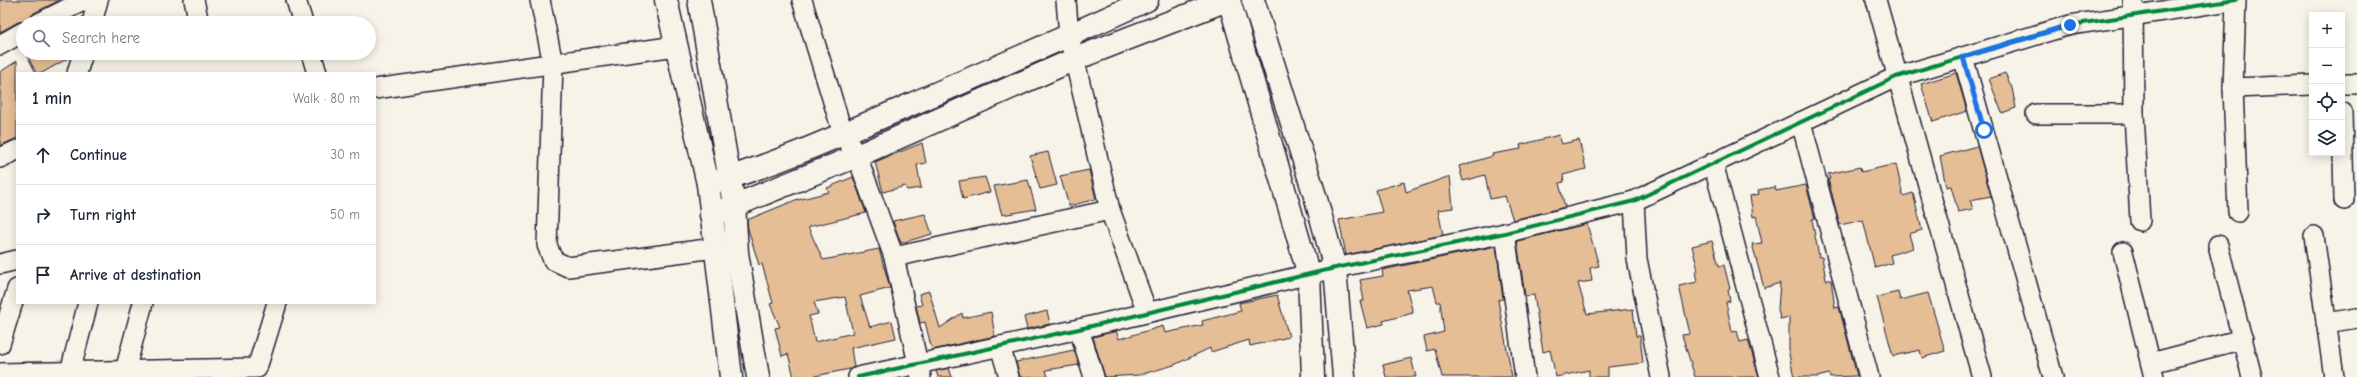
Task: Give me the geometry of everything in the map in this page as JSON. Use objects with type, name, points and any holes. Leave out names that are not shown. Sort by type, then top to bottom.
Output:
[{"type":"street","points":[[53,16],[85,0]]},
{"type":"street","points":[[94,16],[98,0]]},
{"type":"street","points":[[194,0],[197,16]]},
{"type":"street","points":[[540,0],[553,64],[547,245],[553,260],[568,267],[715,248]]},
{"type":"street","points":[[666,0],[708,184],[731,377]]},
{"type":"street","points":[[699,0],[730,178],[734,204],[738,253],[758,377]]},
{"type":"street","points":[[802,0],[843,134],[856,156],[894,257],[919,371]]},
{"type":"street","points":[[1066,0],[1070,36],[1110,210],[1147,312]]},
{"type":"street","points":[[708,184],[730,178],[843,134],[1070,36],[1147,0]]},
{"type":"street","points":[[711,215],[734,204],[856,156],[1075,59],[1228,0],[1309,275],[1313,377]]},
{"type":"street","points":[[1252,0],[1316,199],[1335,268],[1344,377]]},
{"type":"street","points":[[1876,0],[1896,77],[1982,377]]},
{"type":"street","points":[[858,377],[919,371],[1000,346],[1079,329],[1335,268],[1505,234],[1634,201],[1896,77],[2133,7],[2236,0],[2233,88],[2238,212]]},
{"type":"street","points":[[2133,7],[2134,114],[2140,221]]},
{"type":"street","points":[[0,45],[16,36]]},
{"type":"street","points":[[376,89],[676,46]]},
{"type":"street","points":[[1963,57],[2054,377]]},
{"type":"street","points":[[77,72],[81,60]]},
{"type":"street","points":[[313,60],[317,72]]},
{"type":"street","points":[[2345,84],[2357,84]]},
{"type":"street","points":[[2233,88],[2309,85]]},
{"type":"street","points":[[2036,114],[2134,114]]},
{"type":"street","points":[[2342,120],[2344,200]]},
{"type":"street","points":[[1800,122],[1869,377]]},
{"type":"street","points":[[0,158],[16,150]]},
{"type":"street","points":[[1713,163],[1770,377]]},
{"type":"street","points":[[1634,201],[1637,259],[1661,377]]},
{"type":"street","points":[[894,257],[1110,210]]},
{"type":"street","points":[[1505,234],[1525,377]]},
{"type":"street","points":[[2314,236],[2334,377]]},
{"type":"street","points":[[2218,246],[2252,377]]},
{"type":"street","points":[[2123,252],[2153,370],[2243,339]]},
{"type":"street","points":[[0,264],[16,260]]},
{"type":"street","points":[[0,344],[16,292]]},
{"type":"street","points":[[70,372],[88,304]]},
{"type":"street","points":[[126,371],[143,304]]},
{"type":"street","points":[[0,373],[126,371],[256,373],[277,304]]},
{"type":"street","points":[[2326,323],[2357,318]]},
{"type":"street","points":[[1079,329],[1094,377]]},
{"type":"street","points":[[1000,346],[1009,377]]},
{"type":"building","points":[[0,0],[60,0],[34,13],[32,16],[16,16],[16,23],[0,32]]},
{"type":"building","points":[[30,60],[65,60],[44,72],[36,72]]},
{"type":"building","points":[[17,61],[16,138],[0,146],[0,72]]},
{"type":"building","points":[[1956,73],[1967,111],[1933,122],[1921,84]]},
{"type":"building","points":[[2005,73],[2012,88],[2016,108],[2002,113],[1989,79]]},
{"type":"building","points":[[1559,135],[1562,144],[1579,140],[1586,169],[1563,175],[1564,182],[1559,183],[1565,207],[1513,220],[1505,196],[1490,199],[1485,175],[1463,181],[1459,166],[1493,156],[1492,154],[1521,149],[1520,145]]},
{"type":"building","points":[[922,143],[926,163],[917,165],[921,188],[907,190],[905,186],[883,192],[875,162]]},
{"type":"building","points":[[1977,146],[1991,196],[1970,200],[1973,209],[1958,212],[1951,186],[1946,187],[1940,156]]},
{"type":"building","points":[[1048,152],[1057,185],[1040,189],[1030,156]]},
{"type":"building","points":[[1896,164],[1903,196],[1913,193],[1922,230],[1909,234],[1913,248],[1890,255],[1892,263],[1875,268],[1863,220],[1840,225],[1828,174],[1860,167],[1861,172]]},
{"type":"building","points":[[1089,170],[1096,199],[1069,206],[1060,176]]},
{"type":"building","points":[[1450,176],[1453,208],[1438,210],[1443,235],[1346,255],[1339,220],[1382,212],[1376,190],[1404,182],[1406,192]]},
{"type":"building","points":[[853,177],[866,213],[808,227],[823,260],[879,249],[890,288],[860,296],[870,327],[892,321],[896,338],[851,348],[854,367],[850,369],[810,377],[794,377],[788,354],[782,356],[775,328],[780,327],[770,304],[773,303],[762,264],[759,265],[748,229],[747,220],[798,199],[829,192],[827,188]],"holes":[[[845,297],[853,333],[815,342],[809,316],[818,314],[814,302]]]},
{"type":"building","points":[[985,177],[990,192],[963,199],[959,181]]},
{"type":"building","points":[[1028,180],[1036,209],[1002,215],[994,186]]},
{"type":"building","points":[[1806,185],[1815,219],[1812,219],[1819,257],[1822,257],[1826,280],[1831,280],[1835,308],[1839,307],[1857,376],[1830,377],[1829,374],[1817,377],[1794,377],[1789,354],[1789,317],[1780,319],[1778,309],[1780,283],[1764,288],[1752,244],[1762,243],[1756,216],[1753,217],[1750,196],[1759,194],[1758,190],[1775,187],[1776,191]]},
{"type":"building","points":[[925,214],[932,234],[901,243],[893,221]]},
{"type":"building","points":[[1587,224],[1599,266],[1590,268],[1592,281],[1578,283],[1587,314],[1633,309],[1636,336],[1640,336],[1643,363],[1608,367],[1608,377],[1589,377],[1589,370],[1556,377],[1550,350],[1543,352],[1534,295],[1525,296],[1517,241]]},
{"type":"building","points":[[1712,241],[1719,266],[1724,265],[1730,289],[1728,290],[1730,301],[1726,302],[1732,332],[1737,331],[1740,342],[1748,340],[1759,377],[1695,377],[1682,335],[1690,334],[1679,286],[1697,282],[1695,271],[1698,271],[1692,246]]},
{"type":"building","points":[[1496,246],[1503,299],[1498,300],[1512,377],[1442,377],[1435,349],[1427,351],[1424,337],[1444,332],[1440,302],[1437,302],[1433,286],[1407,290],[1413,313],[1383,321],[1384,324],[1367,328],[1360,301],[1364,301],[1360,280],[1383,276],[1382,270]]},
{"type":"building","points":[[929,291],[940,328],[962,313],[963,318],[991,312],[995,336],[932,350],[925,322],[920,323],[916,306],[922,305],[919,294]]},
{"type":"building","points":[[1898,292],[1900,300],[1928,293],[1945,351],[1922,358],[1920,350],[1893,356],[1877,297]]},
{"type":"building","points":[[1277,295],[1289,337],[1250,346],[1249,340],[1211,352],[1210,348],[1174,365],[1139,375],[1105,377],[1093,337],[1116,331],[1119,339],[1163,326],[1165,333],[1203,325],[1202,321],[1241,311],[1239,303]]},
{"type":"building","points":[[1047,311],[1050,324],[1027,329],[1024,317]]},
{"type":"building","points":[[1074,350],[1079,365],[1046,370],[1048,377],[1020,377],[1016,362]]},
{"type":"building","points":[[1411,358],[1416,377],[1386,377],[1383,365]]},
{"type":"building","points":[[949,368],[952,377],[938,377],[936,371]]},
{"type":"cycle path","points":[[858,377],[1079,329],[1335,268],[1505,233],[1634,201],[1896,77],[2070,25],[2236,0]]},
{"type":"route","points":[[1984,130],[1963,57],[2070,25]]}]
